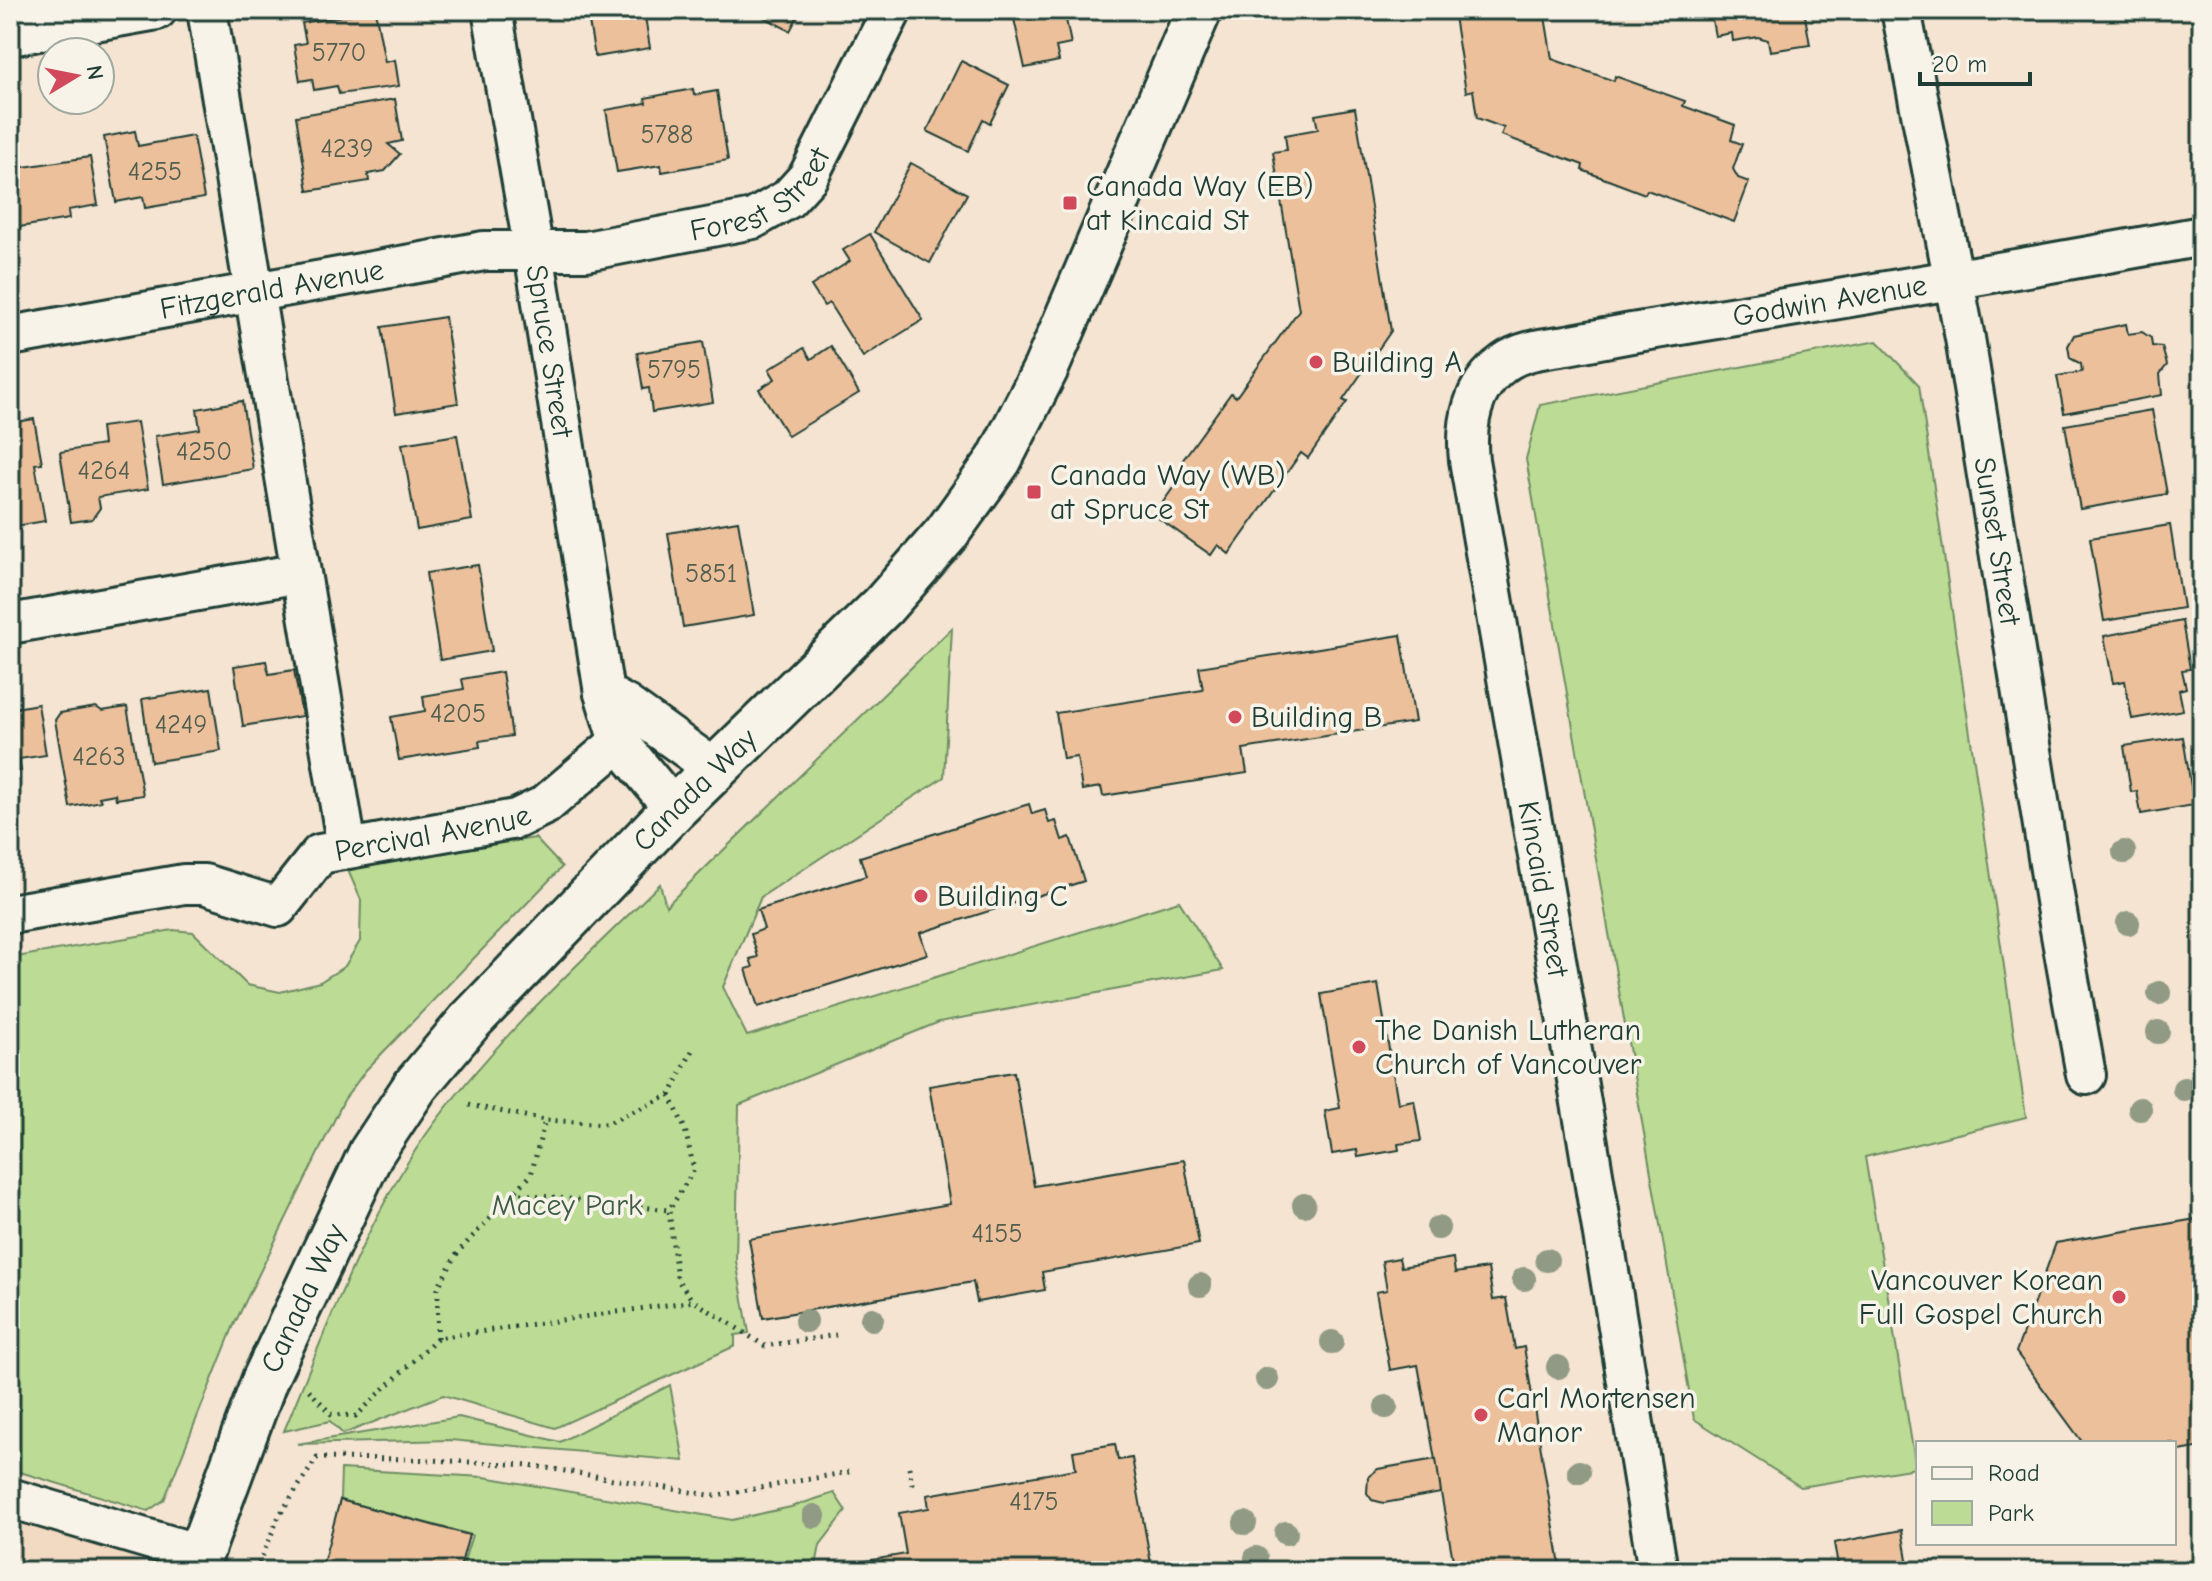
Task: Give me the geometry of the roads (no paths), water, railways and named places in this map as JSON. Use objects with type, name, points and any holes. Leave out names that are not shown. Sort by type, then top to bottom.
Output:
[{"type":"main road","name":"Canada Way","points":[[196,1563],[265,1379],[371,1153],[416,1085],[469,1022],[674,809],[883,606],[946,534],[999,460],[1046,368],[1199,10]]},
{"type":"street","points":[[10,36],[157,10]]},
{"type":"street","points":[[207,10],[347,848]]},
{"type":"street","name":"Spruce Street","points":[[492,10],[604,693],[619,742],[674,809]]},
{"type":"street","name":"Forest Street","points":[[534,252],[586,251],[753,219],[788,199],[808,177],[892,10]]},
{"type":"street","name":"Sunset Street","points":[[1901,10],[1955,281],[2086,1075]]},
{"type":"street","name":"Godwin Avenue","points":[[1476,396],[1494,371],[1521,354],[1621,334],[2202,238]]},
{"type":"street","name":"Fitzgerald Avenue","points":[[10,336],[484,251],[534,252]]},
{"type":"street","name":"Kincaid Street","points":[[1476,396],[1468,426],[1469,460],[1658,1571]]},
{"type":"street","points":[[10,624],[300,573]]},
{"type":"street","points":[[604,693],[626,705],[715,769]]},
{"type":"street","name":"Percival Avenue","points":[[10,914],[184,884],[204,884],[278,907],[320,854],[516,819],[545,805],[619,742]]},
{"type":"street","points":[[10,1498],[196,1563]]},
{"type":"place","name":"Canada Way (EB) at Kincaid St","points":[[1070,203]]},
{"type":"place","name":"Building A","points":[[1316,362]]},
{"type":"place","name":"Canada Way (WB) at Spruce St","points":[[1034,492]]},
{"type":"place","name":"Building B","points":[[1235,717]]},
{"type":"place","name":"Building C","points":[[921,896]]},
{"type":"place","name":"The Danish Lutheran Church of Vancouver","points":[[1359,1047]]},
{"type":"place","name":"Vancouver Korean Full Gospel Church","points":[[2119,1297]]},
{"type":"place","name":"Carl Mortensen Manor","points":[[1481,1415]]},
{"type":"park label","name":"Macey Park","points":[[567,1205]]}]
